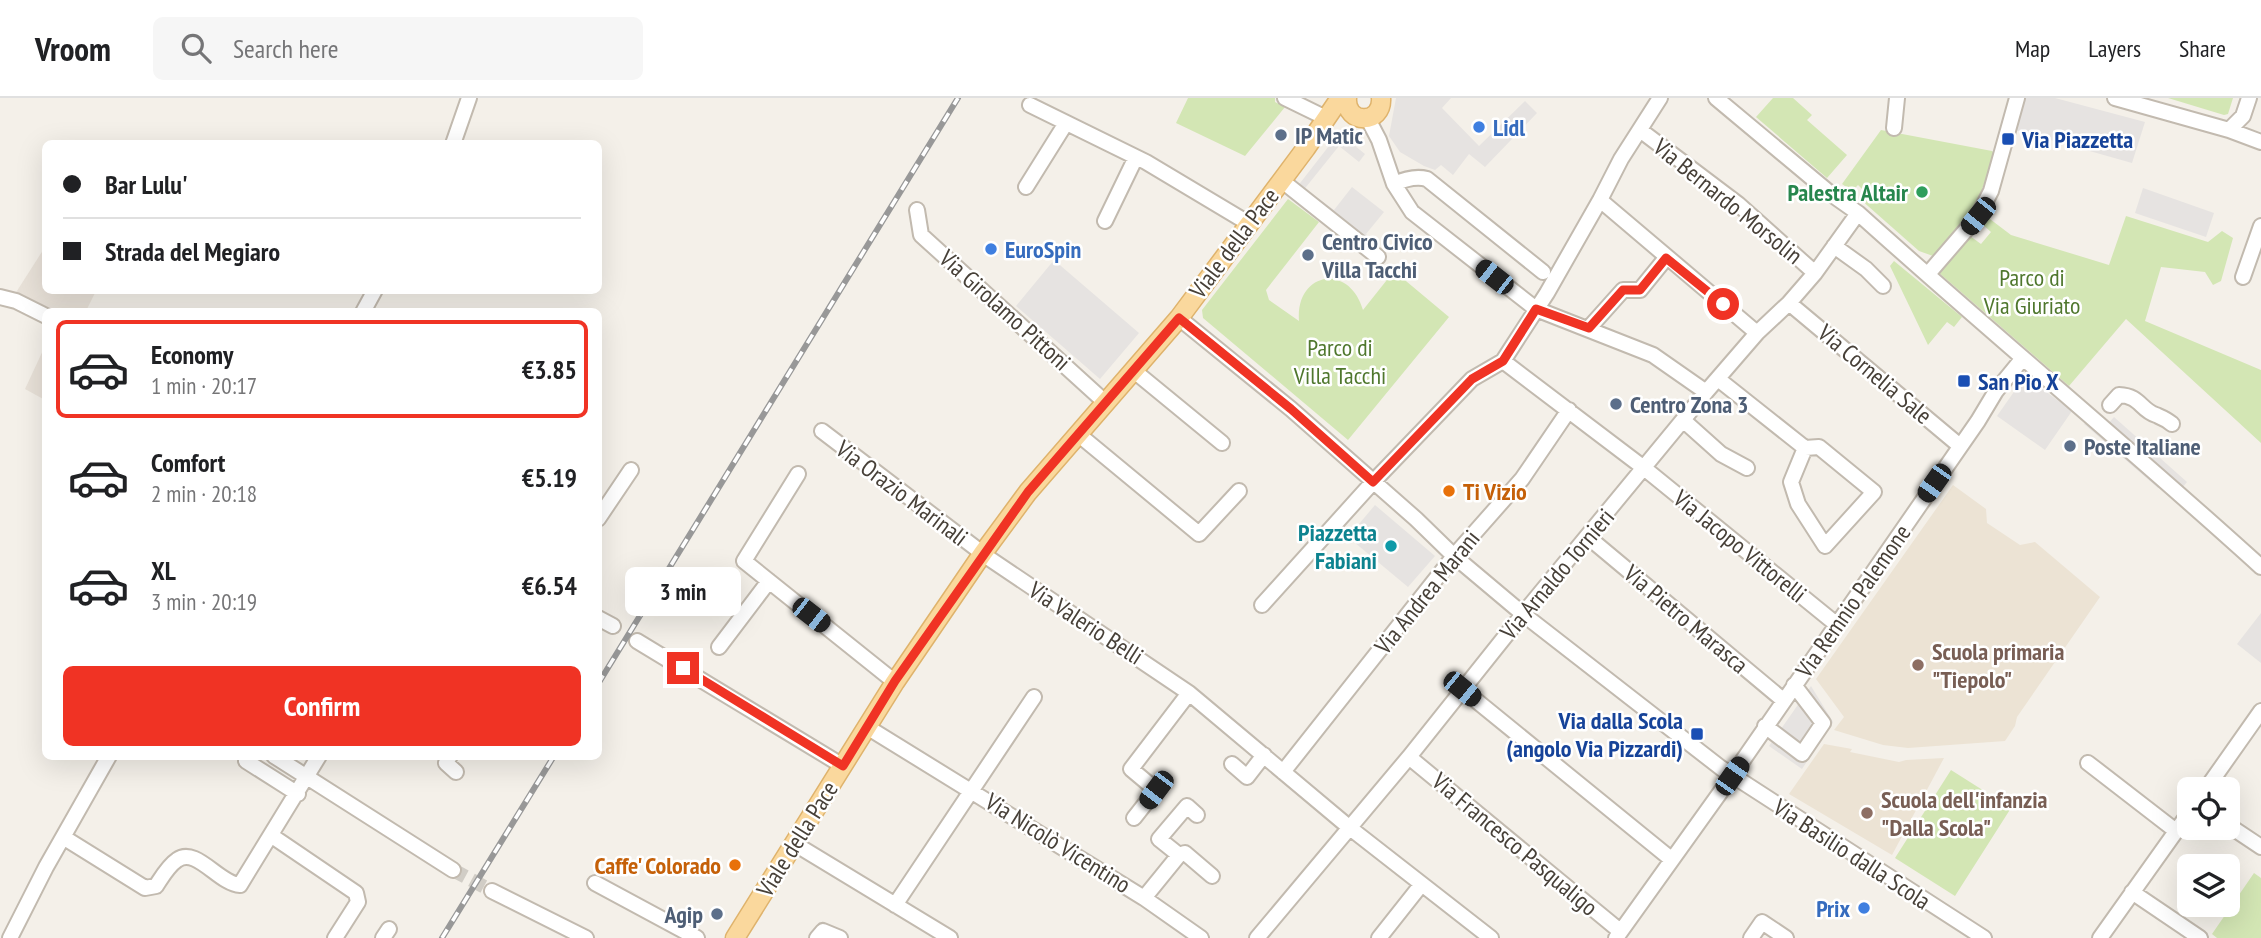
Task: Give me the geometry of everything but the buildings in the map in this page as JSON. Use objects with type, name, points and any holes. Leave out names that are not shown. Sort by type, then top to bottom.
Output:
[{"type":"main road","name":"Viale della Pace","points":[[736,938],[895,681],[1028,492],[1179,318],[1309,145],[1336,104],[1379,112],[1381,98]]},
{"type":"main road","name":"Viale della Pace","points":[[1309,145],[1353,108]]},
{"type":"street","points":[[454,140],[469,98]]},
{"type":"street","points":[[1286,98],[1326,118]]},
{"type":"street","points":[[1262,605],[1373,482],[1472,379],[1503,361],[1600,200],[1620,159],[1660,98]]},
{"type":"street","points":[[1716,98],[1823,188],[1858,213],[2155,471],[2261,568]]},
{"type":"street","points":[[1894,128],[1897,98]]},
{"type":"street","points":[[1928,274],[1978,216],[1986,199],[2017,98]]},
{"type":"street","points":[[2115,98],[2229,130],[2261,142]]},
{"type":"street","points":[[2229,130],[2243,116],[2249,98]]},
{"type":"street","points":[[1030,105],[1136,157],[1248,223]]},
{"type":"street","points":[[1353,108],[1379,140],[1394,184],[1412,212],[1536,309],[1653,355],[1706,392]]},
{"type":"street","points":[[1026,187],[1066,123]]},
{"type":"street","name":"Via Bernardo Morsolin","points":[[1640,130],[1738,204],[1815,273]]},
{"type":"street","points":[[1105,221],[1136,157]]},
{"type":"street","points":[[1394,184],[1412,178],[1427,180],[1543,272]]},
{"type":"street","name":"Viale della Pace","points":[[1281,180],[1378,257]]},
{"type":"street","points":[[1600,200],[1757,333]]},
{"type":"street","name":"Via Girolamo Pittoni","points":[[918,210],[921,234],[1106,403]]},
{"type":"street","name":"Via Arnaldo Tornieri","points":[[1257,938],[1409,757],[1706,392],[1757,333],[1789,303],[1815,273],[1858,213]]},
{"type":"street","points":[[2243,276],[2256,255],[2261,226]]},
{"type":"street","points":[[1834,246],[1884,286]]},
{"type":"street","points":[[1589,328],[1623,290],[1640,290],[1666,258]]},
{"type":"street","points":[[0,297],[16,301],[42,314]]},
{"type":"street","name":"Via Cornelia Sale","points":[[1789,303],[1960,446]]},
{"type":"street","name":"Via Basilio dalla Scola","points":[[1179,318],[1291,409],[1454,556],[1523,614],[1732,776],[1984,938]]},
{"type":"street","name":"Via Remnio Palemone","points":[[1618,935],[1732,776],[1996,391],[2023,358]]},
{"type":"street","name":"Via Jacopo Vittorelli","points":[[1503,361],[1644,468],[1836,625]]},
{"type":"street","points":[[1133,370],[1222,443]]},
{"type":"street","points":[[1718,379],[1805,448],[1819,447],[1874,492],[1825,546],[1798,504],[1791,482],[1805,448]]},
{"type":"street","points":[[2110,405],[2119,395],[2131,396],[2155,415],[2162,415],[2172,424]]},
{"type":"street","name":"Via Andrea Marani","points":[[1283,772],[1454,556],[1522,479],[1569,410]]},
{"type":"street","points":[[1683,420],[1721,454],[1747,468]]},
{"type":"street","name":"Via Orazio Marinali","points":[[822,432],[983,554]]},
{"type":"street","points":[[1078,434],[1199,534],[1239,491]]},
{"type":"street","points":[[602,513],[631,470]]},
{"type":"street","points":[[799,474],[744,561],[895,681]]},
{"type":"street","name":"Via Pietro Marasca","points":[[1588,537],[1783,701]]},
{"type":"street","name":"Via Valerio Belli","points":[[983,554],[1189,694],[1350,828],[1491,938]]},
{"type":"street","points":[[719,647],[769,581]]},
{"type":"street","points":[[602,620],[613,625]]},
{"type":"street","points":[[637,641],[843,766]]},
{"type":"street","points":[[1765,726],[1802,754],[1823,723],[1794,685]]},
{"type":"street","points":[[1462,689],[1671,859]]},
{"type":"street","points":[[1134,818],[1156,790],[1131,769],[1189,694]]},
{"type":"street","name":"Via Nicolò Vicentino","points":[[971,789],[1034,697]]},
{"type":"street","points":[[2215,777],[2259,718]]},
{"type":"street","name":"Via Nicolò Vicentino","points":[[867,727],[1144,898],[1201,938]]},
{"type":"street","points":[[1232,765],[1247,777],[1264,755]]},
{"type":"street","name":"Via Francesco Pasqualigo","points":[[1409,757],[1618,935]]},
{"type":"street","points":[[10,938],[23,909],[106,760]]},
{"type":"street","points":[[280,760],[453,870]]},
{"type":"street","points":[[63,837],[145,888],[156,886],[174,861],[182,856],[197,859],[226,882],[240,885],[317,760]]},
{"type":"street","points":[[448,760],[446,763],[456,772]]},
{"type":"street","points":[[246,761],[298,794]]},
{"type":"street","points":[[2088,764],[2176,831],[2100,938]]},
{"type":"street","points":[[895,905],[971,789]]},
{"type":"street","points":[[1197,815],[1186,806],[1159,839],[1179,855],[1185,853],[1212,876]]},
{"type":"street","points":[[2240,833],[2261,847]]},
{"type":"street","points":[[272,836],[356,893],[358,902],[335,938]]},
{"type":"street","points":[[795,844],[950,938]]},
{"type":"street","name":"Via Nicolò Vicentino","points":[[1144,898],[1179,855]]},
{"type":"street","points":[[595,883],[697,938]]},
{"type":"street","points":[[1379,938],[1421,885]]},
{"type":"street","points":[[492,891],[586,938]]},
{"type":"street","points":[[2132,892],[2200,938]]},
{"type":"street","points":[[1751,938],[1762,922],[1786,938]]},
{"type":"street","points":[[817,938],[824,931],[840,938]]},
{"type":"shaded area","points":[[1396,98],[1451,98],[1442,108],[1479,146],[1525,101],[1537,113],[1485,167],[1469,154],[1453,175],[1441,165],[1435,170],[1400,152],[1389,136]]},
{"type":"shaded area","points":[[2024,98],[2055,98],[2145,122],[2132,163],[2015,130]]},
{"type":"shaded area","points":[[1339,133],[1365,154],[1359,162],[1339,146],[1302,192],[1297,187]]},
{"type":"shaded area","points":[[1352,187],[1384,212],[1366,234],[1374,241],[1369,247],[1315,205],[1319,199],[1334,210]]},
{"type":"shaded area","points":[[2143,188],[2214,213],[2206,237],[2135,213]]},
{"type":"shaded area","points":[[42,252],[42,294],[94,294],[88,308],[42,308],[42,323],[8,305]]},
{"type":"shaded area","points":[[1054,260],[1139,333],[1100,379],[1016,306]]},
{"type":"shaded area","points":[[42,352],[42,398],[25,389]]},
{"type":"shaded area","points":[[2025,376],[2072,411],[2045,450],[1997,416]]},
{"type":"shaded area","points":[[2092,416],[2105,427],[2114,417],[2187,482],[2178,493],[2165,481],[2158,488],[2084,424]]},
{"type":"shaded area","points":[[1953,485],[1986,509],[1987,523],[2020,545],[2035,542],[2100,597],[2017,717],[2015,726],[2005,741],[1908,748],[1883,745],[1834,730],[1844,717],[1816,679]]},
{"type":"shaded area","points":[[1375,505],[1435,556],[1408,587],[1348,537]]},
{"type":"shaded area","points":[[2261,613],[2261,663],[2237,644]]},
{"type":"shaded area","points":[[1811,686],[1833,722],[1802,769],[1769,746]]},
{"type":"shaded area","name":"Scuola dell'infanzia \"Dalla Scola\"","points":[[1824,744],[1899,762],[1944,758],[1892,855],[1789,794]]},
{"type":"green space","points":[[1188,98],[1275,98],[1275,102],[1285,107],[1245,156],[1176,123]]},
{"type":"green space","points":[[1773,98],[1793,98],[1812,115],[1807,120],[1847,155],[1827,178],[1756,117]]},
{"type":"green space","points":[[2168,98],[2233,98],[2228,114],[2224,115]]},
{"type":"green space","name":"Palestra Altair","points":[[1881,130],[1994,153],[1976,204],[1956,232],[1933,256],[1919,251],[1860,199],[1866,193],[1858,185],[1852,191],[1842,184]]},
{"type":"green space","name":"Parco di Villa Tacchi","points":[[1288,199],[1319,222],[1266,290],[1269,300],[1299,321],[1300,304],[1305,292],[1314,283],[1324,279],[1336,279],[1347,285],[1356,295],[1363,310],[1394,271],[1449,317],[1348,440],[1203,318],[1202,310]]},
{"type":"green space","name":"Parco di Via Giuriato","points":[[1986,216],[2011,235],[2109,265],[2126,216],[2208,242],[2222,231],[2233,238],[2221,281],[2213,285],[2205,272],[2161,267],[2145,321],[2261,370],[2261,443],[2126,319],[2069,386],[1938,272],[1970,236],[1981,244],[1991,232],[1981,223]]},
{"type":"green space","points":[[1894,261],[1962,317],[1954,327],[1947,322],[1928,345],[1890,266]]},
{"type":"green space","points":[[1951,770],[2011,808],[1955,896],[1895,858]]},
{"type":"green space","points":[[2254,873],[2261,878],[2261,938],[2217,938],[2212,934],[2224,917],[2240,917],[2240,893]]},
{"type":"tunnel","points":[[453,870],[492,891]]},
{"type":"railway","points":[[602,677],[958,98]]},
{"type":"railway","points":[[442,938],[552,760]]},
{"type":"place","name":"Lidl","points":[[1479,127]]},
{"type":"place","name":"IP Matic","points":[[1281,135]]},
{"type":"place","name":"Via Piazzetta","points":[[2008,139]]},
{"type":"place","name":"Palestra Altair","points":[[1922,192]]},
{"type":"place","name":"EuroSpin","points":[[991,249]]},
{"type":"place","name":"Centro Civico Villa Tacchi","points":[[1308,255]]},
{"type":"place","name":"San Pio X","points":[[1964,381]]},
{"type":"place","name":"Centro Zona 3","points":[[1616,404]]},
{"type":"place","name":"Poste Italiane","points":[[2070,446]]},
{"type":"place","name":"Ti Vizio","points":[[1449,491]]},
{"type":"place","name":"Piazzetta Fabiani","points":[[1391,546]]},
{"type":"place","name":"Scuola primaria \"Tiepolo\"","points":[[1918,665]]},
{"type":"place","name":"Via dalla Scola (angolo Via Pizzardi)","points":[[1697,734]]},
{"type":"place","name":"Scuola dell'infanzia \"Dalla Scola\"","points":[[1867,813]]},
{"type":"place","name":"Caffe' Colorado","points":[[735,865]]},
{"type":"place","name":"Prix","points":[[1864,908]]},
{"type":"place","name":"Agip","points":[[717,914]]},
{"type":"route","points":[[683,668],[843,766],[895,681],[1028,492],[1179,318],[1291,409],[1373,482],[1472,379],[1503,361],[1536,309],[1589,328],[1623,290],[1640,290],[1666,258],[1723,304]]}]
